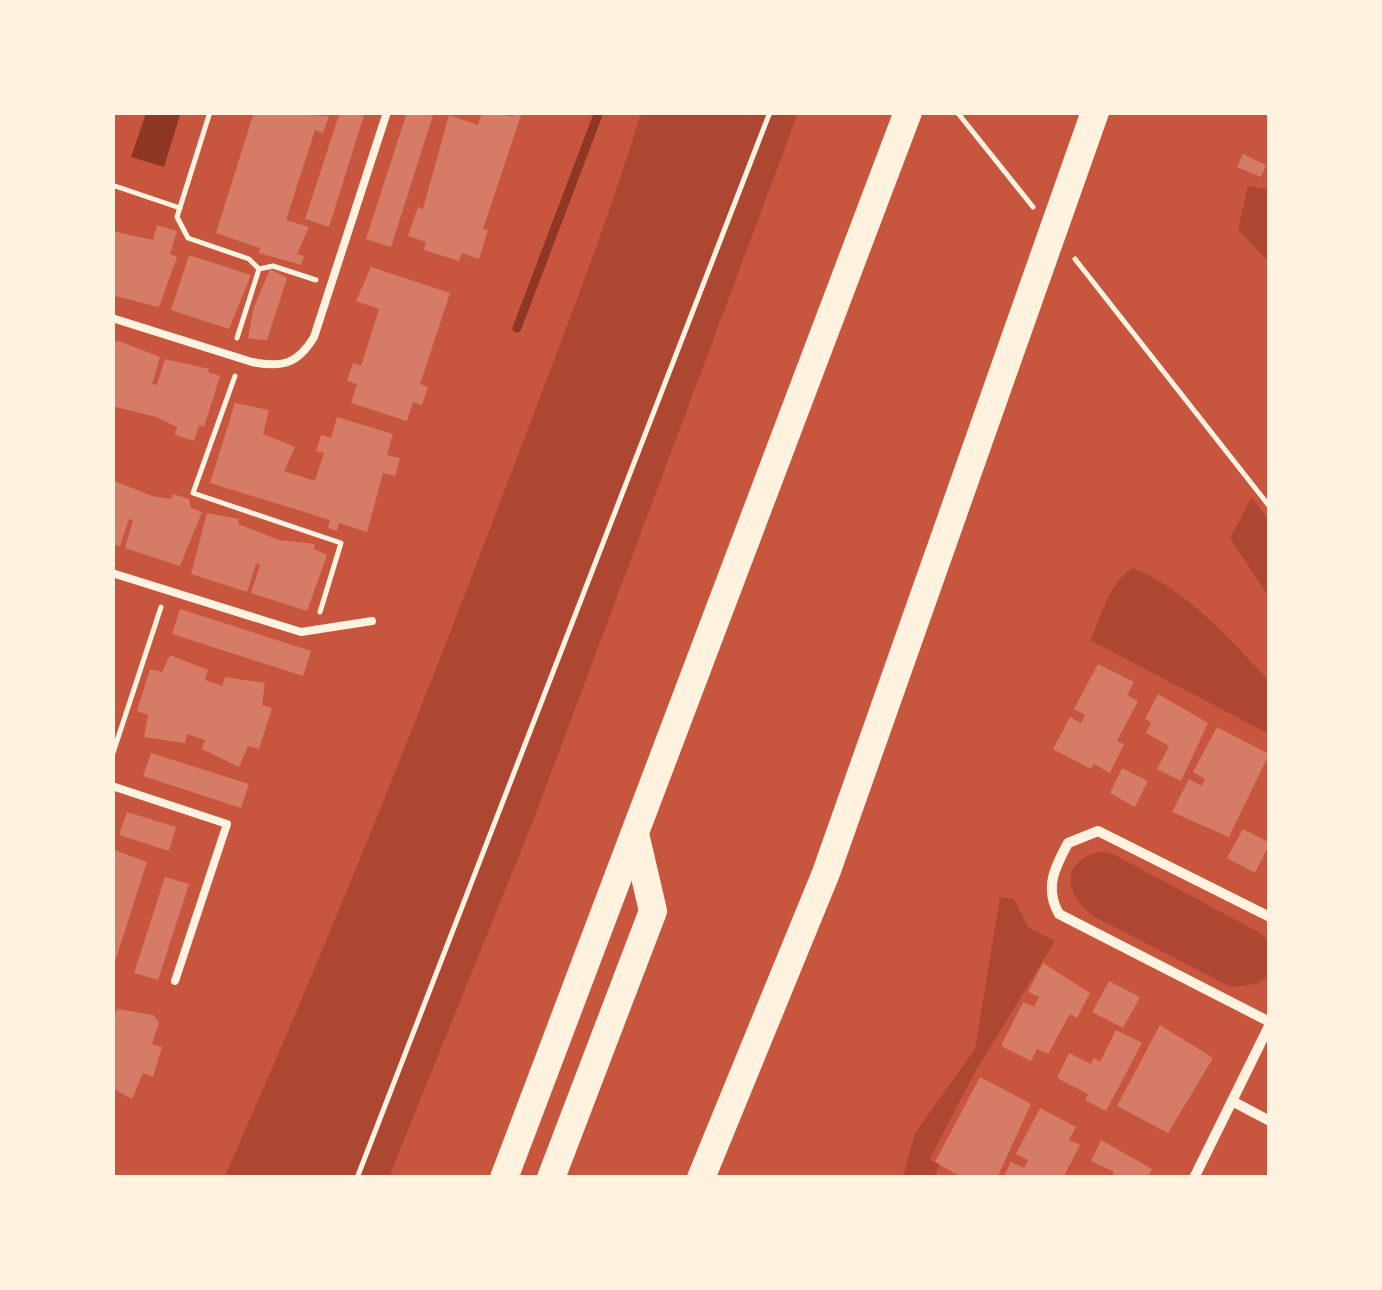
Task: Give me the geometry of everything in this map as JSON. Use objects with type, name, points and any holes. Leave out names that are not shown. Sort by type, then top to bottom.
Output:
[{"type":"highway","points":[[504,1178],[908,112]]},
{"type":"highway","points":[[702,1178],[826,873],[1095,112]]},
{"type":"highway","points":[[550,1178],[653,911],[636,838]]},
{"type":"street","points":[[1194,1178],[1270,1023],[1059,914],[1050,892],[1054,871],[1068,842],[1098,831],[1270,918]]},
{"type":"street","points":[[1232,1101],[1270,1120]]},
{"type":"lane","points":[[112,318],[236,358],[274,367],[292,364],[305,352],[331,285],[386,112]]},
{"type":"lane","points":[[112,573],[314,634],[372,621]]},
{"type":"lane","points":[[112,786],[227,824],[176,981]]},
{"type":"path","points":[[210,112],[177,217],[188,238],[248,258],[259,269]]},
{"type":"path","points":[[357,1178],[770,112]]},
{"type":"path","points":[[956,112],[1044,221]]},
{"type":"path","points":[[112,185],[180,208]]},
{"type":"path","points":[[1069,252],[1270,507]]},
{"type":"path","points":[[259,269],[273,266],[331,285]]},
{"type":"path","points":[[259,269],[236,358],[193,493],[341,543],[314,634]]},
{"type":"path","points":[[112,756],[167,590]]},
{"type":"shaded area","points":[[146,113],[180,115],[164,167],[131,157]]},
{"type":"shaded area","points":[[641,113],[798,113],[533,821],[389,1177],[224,1178],[436,669],[574,306]]},
{"type":"shaded area","points":[[1248,186],[1269,190],[1269,263],[1238,229]]},
{"type":"shaded area","points":[[1252,497],[1269,521],[1269,597],[1230,538]]},
{"type":"shaded area","points":[[1133,568],[1189,602],[1269,681],[1269,734],[1090,640],[1112,591]]},
{"type":"shaded area","points":[[1098,852],[1111,853],[1262,934],[1269,944],[1268,976],[1256,984],[1231,987],[1093,916],[1077,899],[1070,881],[1077,864]]},
{"type":"shaded area","points":[[1000,897],[1014,899],[1028,927],[1055,941],[975,1072],[929,1160],[939,1164],[935,1177],[903,1177],[915,1133],[975,1049]]},
{"type":"building","points":[[254,112],[329,116],[323,133],[315,130],[286,220],[309,227],[297,254],[304,256],[301,265],[259,253],[260,248],[216,233]]},
{"type":"building","points":[[340,112],[365,112],[329,227],[305,219]]},
{"type":"building","points":[[407,112],[434,112],[391,247],[366,239]]},
{"type":"building","points":[[482,112],[512,116],[522,112],[483,229],[488,230],[479,259],[462,253],[459,261],[424,250],[426,242],[408,236],[418,207],[423,209],[449,115],[478,125]]},
{"type":"building","points":[[1243,154],[1266,165],[1261,177],[1237,167]]},
{"type":"building","points":[[157,225],[177,231],[170,254],[177,257],[159,307],[115,296],[112,231],[153,240]]},
{"type":"building","points":[[189,255],[251,275],[229,329],[171,310]]},
{"type":"building","points":[[371,267],[450,293],[420,384],[428,387],[422,405],[413,402],[407,421],[351,403],[357,384],[347,381],[353,363],[361,366],[379,309],[356,301]]},
{"type":"building","points":[[270,269],[287,278],[267,340],[248,338],[254,307]]},
{"type":"building","points":[[119,341],[160,357],[152,384],[157,385],[165,359],[209,369],[208,372],[220,376],[204,427],[199,425],[194,441],[175,435],[177,427],[156,417],[112,406],[112,342]]},
{"type":"building","points":[[235,403],[269,410],[263,434],[295,447],[284,471],[315,481],[324,453],[316,451],[321,435],[331,438],[337,417],[393,434],[387,455],[400,458],[395,476],[383,473],[367,532],[339,523],[337,531],[328,528],[330,520],[210,483]]},
{"type":"building","points":[[112,480],[152,496],[171,499],[173,494],[189,499],[191,508],[202,512],[180,566],[125,548],[133,520],[129,519],[120,546],[112,544]]},
{"type":"building","points":[[207,513],[239,519],[238,524],[279,540],[315,544],[314,549],[327,555],[307,611],[251,593],[260,565],[256,564],[247,592],[191,574]]},
{"type":"building","points":[[180,609],[311,651],[303,676],[172,634]]},
{"type":"building","points":[[170,655],[208,670],[205,680],[222,686],[225,677],[265,683],[262,705],[272,708],[259,749],[248,746],[239,767],[202,749],[205,740],[187,734],[185,743],[144,737],[148,715],[137,711],[150,669],[162,672]]},
{"type":"building","points":[[1098,664],[1134,682],[1127,695],[1138,701],[1117,741],[1124,744],[1110,773],[1094,764],[1091,769],[1053,749],[1070,717],[1081,723],[1085,715],[1074,709]]},
{"type":"building","points":[[1158,694],[1208,723],[1181,781],[1157,769],[1169,746],[1146,733],[1151,722],[1145,719]]},
{"type":"building","points":[[1217,727],[1269,754],[1229,837],[1172,812],[1189,779],[1202,786],[1205,779],[1193,772]]},
{"type":"building","points":[[151,753],[249,784],[241,808],[143,776]]},
{"type":"building","points":[[1122,768],[1148,781],[1135,807],[1110,793]]},
{"type":"building","points":[[127,812],[176,827],[169,851],[119,835]]},
{"type":"building","points":[[1243,829],[1270,843],[1255,873],[1227,858]]},
{"type":"building","points":[[112,849],[147,862],[113,968],[112,968]]},
{"type":"building","points":[[165,877],[189,884],[158,980],[134,973]]},
{"type":"building","points":[[1043,963],[1090,993],[1077,1018],[1070,1014],[1048,1054],[1037,1049],[1031,1061],[1001,1046],[1023,1002],[1034,1007],[1039,997],[1028,992]]},
{"type":"building","points":[[1109,981],[1140,997],[1123,1028],[1092,1012]]},
{"type":"building","points":[[118,1009],[153,1015],[159,1022],[152,1044],[162,1047],[153,1077],[143,1073],[132,1099],[112,1088],[112,1018]]},
{"type":"building","points":[[1160,1025],[1213,1058],[1168,1133],[1117,1106]]},
{"type":"building","points":[[1116,1030],[1142,1043],[1106,1111],[1085,1100],[1088,1094],[1057,1078],[1069,1053],[1091,1064],[1094,1058],[1100,1062]]},
{"type":"building","points":[[980,1077],[1031,1104],[997,1178],[963,1178],[935,1162]]},
{"type":"building","points":[[1040,1108],[1076,1127],[1069,1140],[1080,1145],[1063,1178],[1003,1178],[1011,1162],[1024,1168],[1028,1160],[1016,1154]]},
{"type":"building","points":[[1101,1140],[1152,1169],[1147,1178],[1111,1178],[1114,1172],[1091,1161]]},
{"type":"waterway","points":[[517,328],[599,112]]}]
